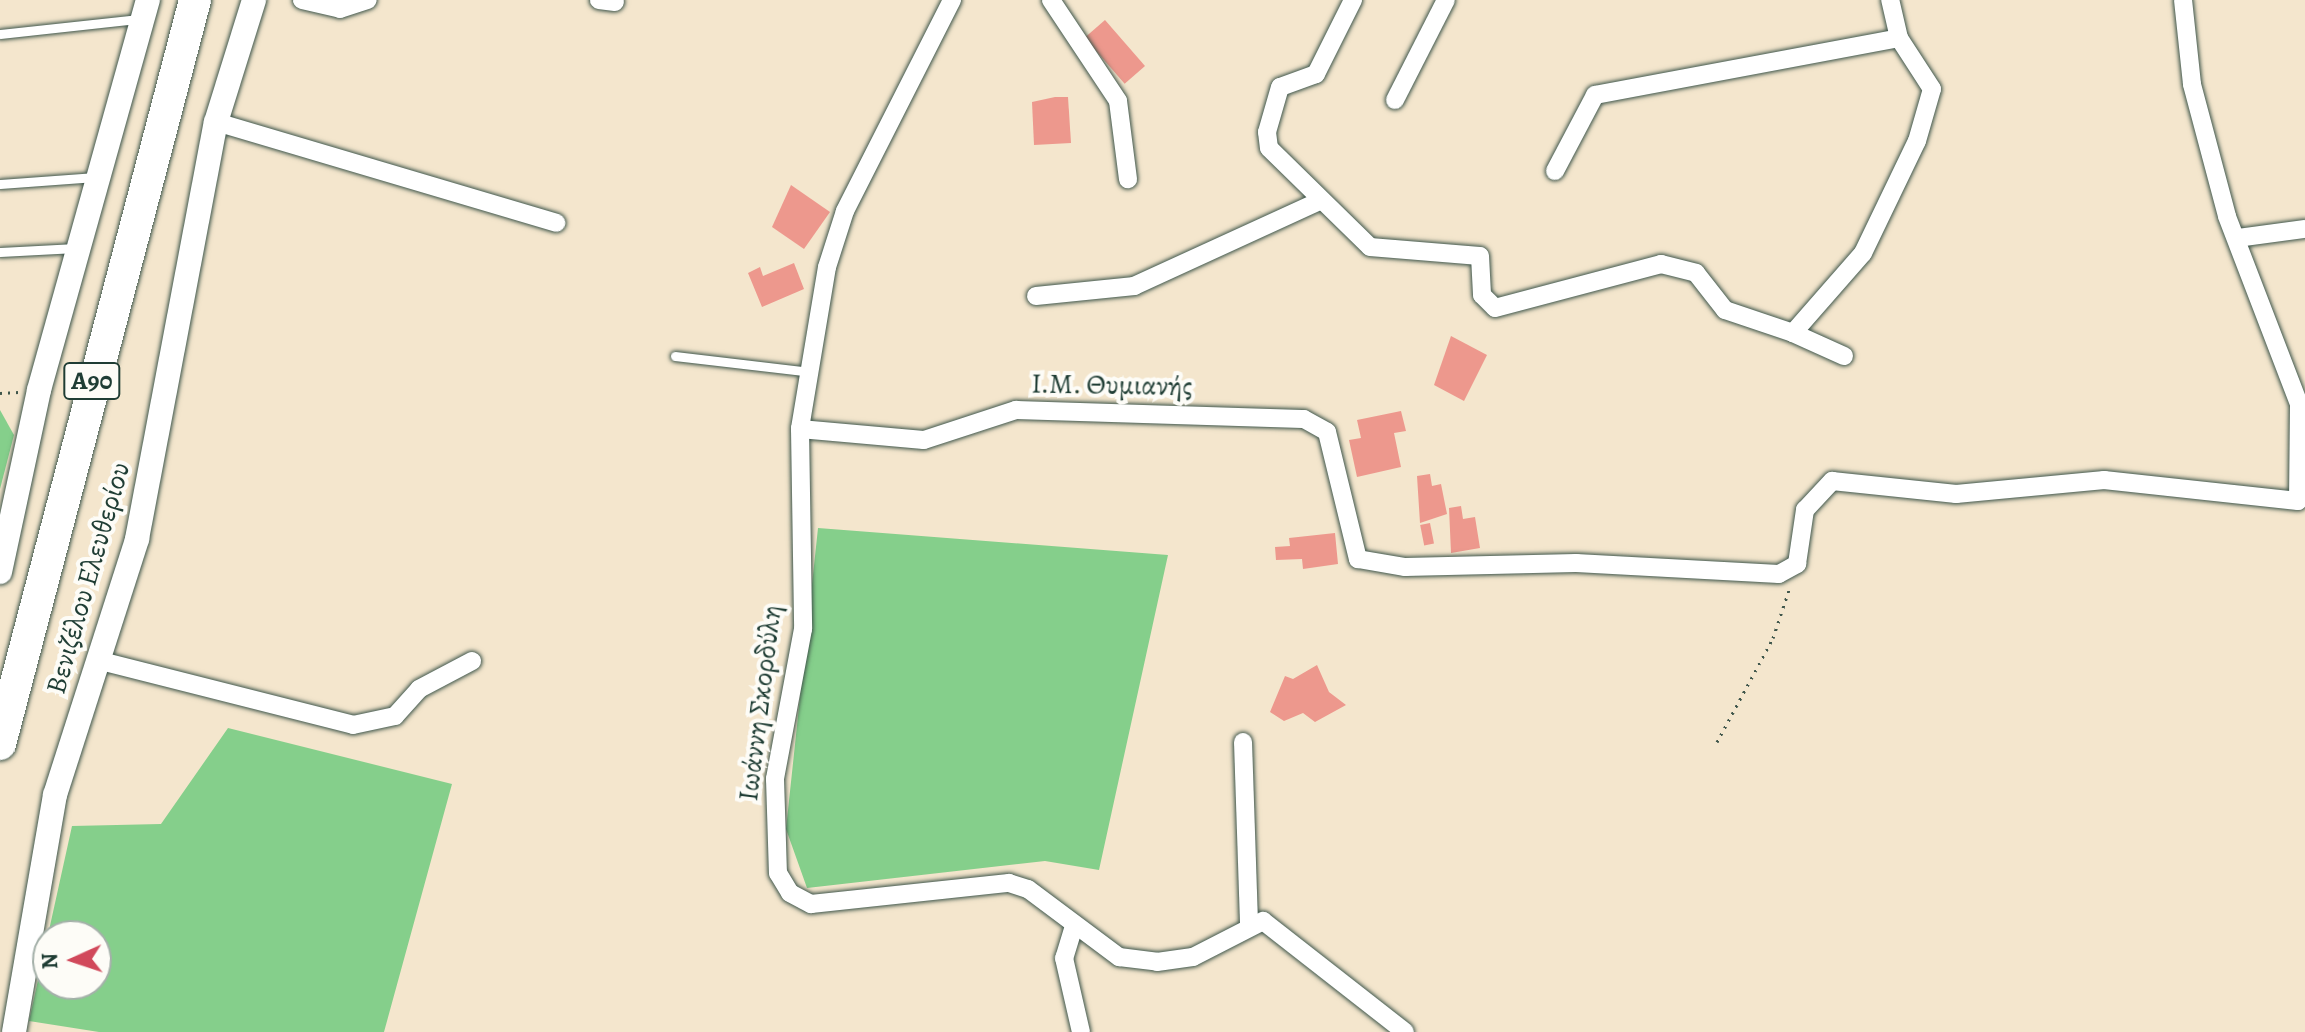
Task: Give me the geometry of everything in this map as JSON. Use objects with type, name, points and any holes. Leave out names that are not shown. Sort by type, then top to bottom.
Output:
[{"type":"highway","name":"Α90","points":[[0,744],[195,0]]},
{"type":"street","name":"Βενιζέλου Ελευθερίου","points":[[14,1032],[55,795],[137,539],[216,122],[254,0]]},
{"type":"street","points":[[302,0],[340,9],[368,0]]},
{"type":"street","name":"Ιωάννη Σκορδύλη","points":[[952,0],[845,211],[827,267],[812,372],[800,429],[803,629],[775,779],[778,873],[790,893],[811,904],[1009,883],[1028,889],[1119,957],[1157,962],[1193,957],[1249,925]]},
{"type":"street","points":[[1051,0],[1118,101],[1128,179]]},
{"type":"street","points":[[1353,0],[1316,74],[1280,87],[1267,116],[1269,148],[1320,201],[1380,251],[1480,256],[1482,295],[1495,308],[1661,264],[1696,273],[1725,310],[1793,333],[1844,356]]},
{"type":"street","points":[[1395,100],[1446,0]]},
{"type":"street","points":[[1793,333],[1863,253],[1917,141],[1932,89],[1899,38],[1890,0]]},
{"type":"street","points":[[1797,564],[1805,510],[1832,481],[1956,494],[2104,480],[2302,504],[2304,431],[2238,238],[2192,84],[2183,0]]},
{"type":"street","points":[[0,572],[39,390],[146,9]]},
{"type":"street","points":[[1555,171],[1595,95],[1899,38]]},
{"type":"street","points":[[216,122],[556,223]]},
{"type":"street","points":[[1036,296],[1134,286],[1320,201]]},
{"type":"street","points":[[2238,238],[2305,229]]},
{"type":"street","name":"Ι.Μ. Θυμιανής","points":[[800,429],[924,440],[1016,410],[1093,409],[1304,419],[1327,432],[1349,544],[1373,565],[1576,563],[1779,574],[1797,564]]},
{"type":"street","points":[[97,660],[353,725],[395,716],[419,689],[472,661]]},
{"type":"street","points":[[1243,742],[1249,925],[1276,925],[1405,1032]]},
{"type":"street","points":[[1074,926],[1064,958],[1081,1032]]},
{"type":"lane","points":[[0,34],[146,9]]},
{"type":"lane","points":[[0,184],[98,177]]},
{"type":"lane","points":[[0,252],[80,248]]},
{"type":"lane","points":[[675,356],[812,372]]},
{"type":"path","points":[[1717,742],[1773,638],[1797,564]]},
{"type":"green space","points":[[0,410],[14,435],[0,489]]},
{"type":"green space","points":[[818,528],[1168,555],[1099,870],[1045,861],[807,888],[786,829]]},
{"type":"green space","points":[[228,728],[452,784],[384,1032],[99,1032],[29,1021],[34,1000],[112,1000],[112,920],[51,920],[72,826],[161,824]]},
{"type":"building","points":[[1105,20],[1145,66],[1125,84],[1085,38]]},
{"type":"building","points":[[1068,97],[1071,143],[1034,145],[1032,102]]},
{"type":"building","points":[[791,185],[830,212],[804,249],[772,227]]},
{"type":"building","points":[[794,263],[804,289],[762,307],[748,273],[760,267],[763,276]]},
{"type":"building","points":[[1451,336],[1487,355],[1464,401],[1434,385]]},
{"type":"building","points":[[1401,411],[1406,431],[1394,433],[1401,467],[1357,477],[1349,440],[1361,438],[1357,420]]},
{"type":"building","points":[[1430,474],[1432,486],[1441,484],[1447,514],[1420,523],[1417,476]]},
{"type":"building","points":[[1461,506],[1463,519],[1475,517],[1480,548],[1451,553],[1449,508]]},
{"type":"building","points":[[1430,523],[1434,544],[1424,546],[1420,525]]},
{"type":"building","points":[[1335,533],[1338,564],[1303,569],[1302,559],[1276,560],[1275,547],[1290,546],[1289,538]]},
{"type":"building","points":[[1317,665],[1329,692],[1346,705],[1315,722],[1303,713],[1284,721],[1270,712],[1285,676],[1293,679]]}]
